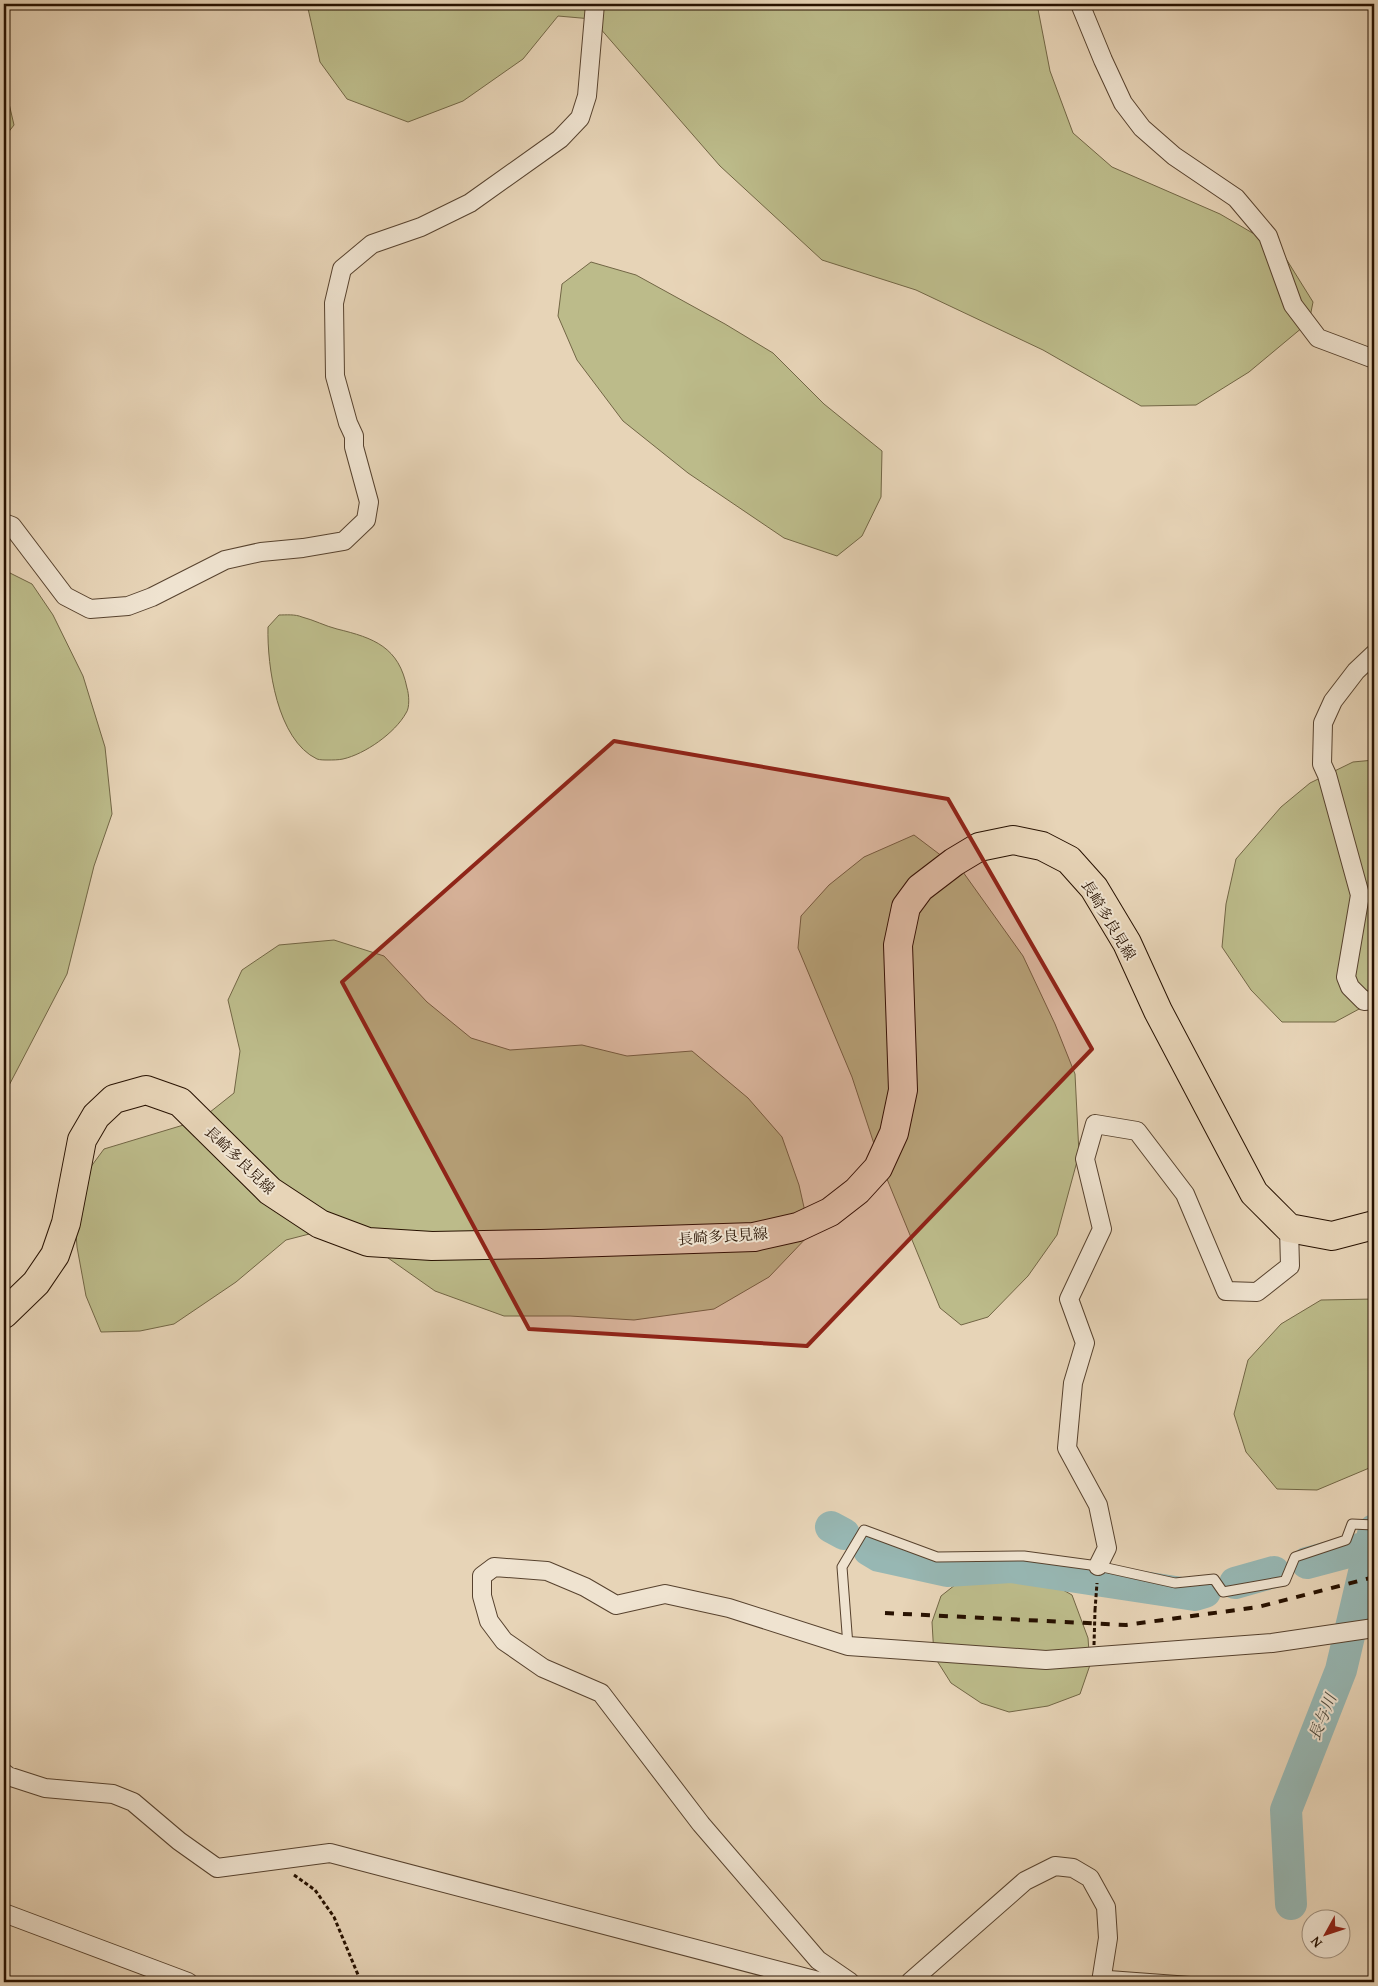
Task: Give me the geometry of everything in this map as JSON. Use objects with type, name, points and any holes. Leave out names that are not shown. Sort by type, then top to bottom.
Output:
[{"type":"main road","name":"長崎多良見線","points":[[4,1314],[36,1283],[55,1255],[66,1223],[82,1140],[96,1116],[114,1099],[146,1090],[180,1102],[270,1191],[320,1224],[368,1242],[452,1246],[754,1236],[798,1227],[830,1212],[857,1192],[878,1168],[894,1133],[902,1090],[898,945],[906,907],[920,888],[954,862],[979,847],[1013,840],[1042,846],[1069,860],[1094,888],[1126,943],[1158,1011],[1254,1193],[1289,1228]]},
{"type":"main road","points":[[1289,1228],[1332,1236],[1374,1226]]},
{"type":"street","points":[[4,523],[12,526],[65,596],[90,609],[128,606],[152,597],[225,560],[261,552],[303,548],[344,541],[366,520],[369,502],[354,447],[354,436],[348,423],[335,376],[334,302],[342,269],[372,244],[421,227],[470,203],[560,139],[580,118],[587,96],[595,4]]},
{"type":"street","points":[[1080,4],[1123,103],[1142,128],[1174,156],[1236,198],[1262,228],[1268,236],[1293,305],[1318,338],[1374,359]]},
{"type":"street","points":[[1374,654],[1356,671],[1333,701],[1323,723],[1322,764],[1327,775],[1360,895],[1346,977],[1350,988],[1364,1001],[1374,1000]]},
{"type":"street","points":[[1098,1566],[1107,1548],[1098,1505],[1068,1448],[1073,1382],[1085,1343],[1069,1299],[1102,1229],[1085,1159],[1095,1124],[1137,1132],[1185,1194],[1226,1291],[1257,1292],[1290,1266],[1289,1228]]},
{"type":"street","points":[[850,1982],[818,1960],[798,1937],[701,1824],[601,1693],[543,1668],[504,1641],[489,1622],[482,1596],[482,1576],[494,1567],[547,1571],[584,1587],[616,1604],[665,1594],[729,1608],[848,1646],[1046,1660],[1302,1640],[1371,1629]]},
{"type":"street","points":[[4,1773],[45,1788],[113,1794],[133,1802],[179,1841],[217,1868],[330,1853],[822,1982]]},
{"type":"street","points":[[910,1982],[1025,1881],[1055,1866],[1073,1868],[1090,1878],[1106,1907],[1108,1938],[1101,1979]]},
{"type":"street","points":[[4,1913],[188,1982]]},
{"type":"lane","points":[[848,1646],[842,1567],[864,1530],[938,1557],[1024,1556],[1098,1566],[1175,1583],[1214,1579],[1222,1592],[1285,1581],[1295,1557],[1346,1540],[1352,1524],[1374,1524]]},
{"type":"lane","points":[[1101,1979],[1196,1982]]},
{"type":"path","points":[[1094,1645],[1096,1596]]},
{"type":"path","points":[[274,1860],[315,1890],[334,1917],[361,1982]]},
{"type":"highlighted area","points":[[614,741],[948,799],[1092,1049],[807,1346],[529,1329],[342,982]]},
{"type":"shaded area","points":[[307,4],[1037,4],[1050,71],[1073,133],[1112,167],[1220,214],[1280,249],[1313,302],[1309,322],[1249,372],[1196,405],[1141,406],[1043,350],[916,290],[822,260],[720,166],[592,19],[558,16],[523,59],[463,101],[408,122],[347,99],[320,62]]},
{"type":"shaded area","points":[[4,82],[14,125],[4,138]]},
{"type":"shaded area","points":[[591,262],[636,275],[773,353],[824,404],[882,451],[881,497],[862,536],[837,556],[784,538],[688,473],[623,421],[577,360],[558,316],[562,284]]},
{"type":"shaded area","points":[[4,570],[32,584],[53,615],[83,676],[105,747],[112,814],[94,866],[67,974],[4,1095]]},
{"type":"shaded area","points":[[279,615],[299,616],[362,636],[383,646],[398,663],[409,697],[407,711],[395,728],[370,748],[343,759],[318,759],[303,749],[292,736],[284,719],[273,681],[268,627]]},
{"type":"shaded area","points":[[1374,760],[1374,1001],[1335,1022],[1282,1022],[1251,990],[1222,947],[1226,904],[1236,859],[1281,807],[1310,783],[1353,762]]},
{"type":"shaded area","points":[[914,835],[963,872],[1023,956],[1055,1024],[1075,1074],[1079,1154],[1057,1235],[1028,1276],[988,1317],[961,1325],[940,1308],[880,1162],[852,1077],[798,948],[801,916],[829,885],[864,857]]},
{"type":"shaded area","points":[[334,940],[384,956],[427,1002],[471,1038],[510,1050],[582,1045],[627,1056],[692,1051],[748,1098],[782,1137],[799,1185],[810,1234],[769,1277],[714,1309],[634,1320],[570,1316],[504,1316],[435,1291],[381,1253],[321,1231],[286,1240],[236,1282],[174,1324],[140,1331],[101,1332],[86,1296],[77,1247],[73,1191],[104,1149],[200,1120],[234,1093],[240,1051],[228,1000],[242,970],[279,945]]},
{"type":"shaded area","points":[[1374,1299],[1374,1466],[1317,1490],[1277,1489],[1246,1452],[1234,1414],[1248,1360],[1281,1324],[1321,1300]]},
{"type":"shaded area","points":[[1003,1574],[1040,1577],[1072,1595],[1088,1638],[1090,1665],[1080,1694],[1048,1706],[1009,1712],[981,1703],[951,1683],[934,1656],[932,1622],[941,1596],[960,1581]]},
{"type":"waterway","points":[[831,1527],[844,1534]]},
{"type":"waterway","name":"長与川","points":[[1291,1904],[1286,1810],[1341,1670],[1374,1530]]},
{"type":"waterway","points":[[1307,1563],[1371,1546]]},
{"type":"waterway","points":[[869,1550],[879,1556],[947,1571],[1011,1567],[1195,1595],[1205,1592]]},
{"type":"waterway","points":[[1235,1583],[1274,1572]]},
{"type":"railway","points":[[885,1613],[1126,1625],[1258,1607],[1374,1577]]}]
